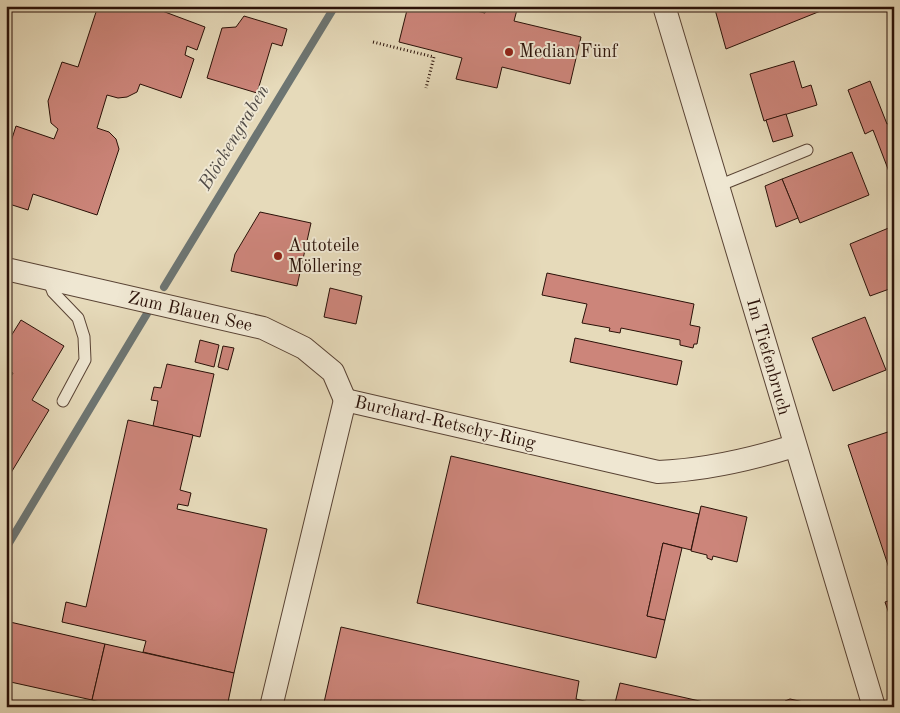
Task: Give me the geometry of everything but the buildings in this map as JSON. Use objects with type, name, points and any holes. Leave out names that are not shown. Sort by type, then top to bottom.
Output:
[{"type":"street","name":"Im Tiefenbruch","points":[[664,6],[794,446],[874,707]]},
{"type":"street","name":"Zum Blauen See","points":[[6,269],[263,328],[304,348],[333,372],[345,400]]},
{"type":"street","name":"Burchard-Retschy-Ring","points":[[271,707],[345,400],[658,472],[689,471],[746,462],[794,446]]},
{"type":"lane","points":[[718,186],[807,150]]},
{"type":"lane","points":[[48,279],[52,292],[78,318],[84,338],[85,360],[63,401]]},
{"type":"path","points":[[373,42],[434,58],[426,88]]},
{"type":"waterway","name":"Blöckengraben","points":[[164,287],[335,6]]},
{"type":"waterway","name":"Blöckengraben","points":[[6,548],[148,312]]},
{"type":"place","name":"Median Fünf","points":[[509,52]]},
{"type":"place","name":"Autoteile Möllering","points":[[278,256]]}]
